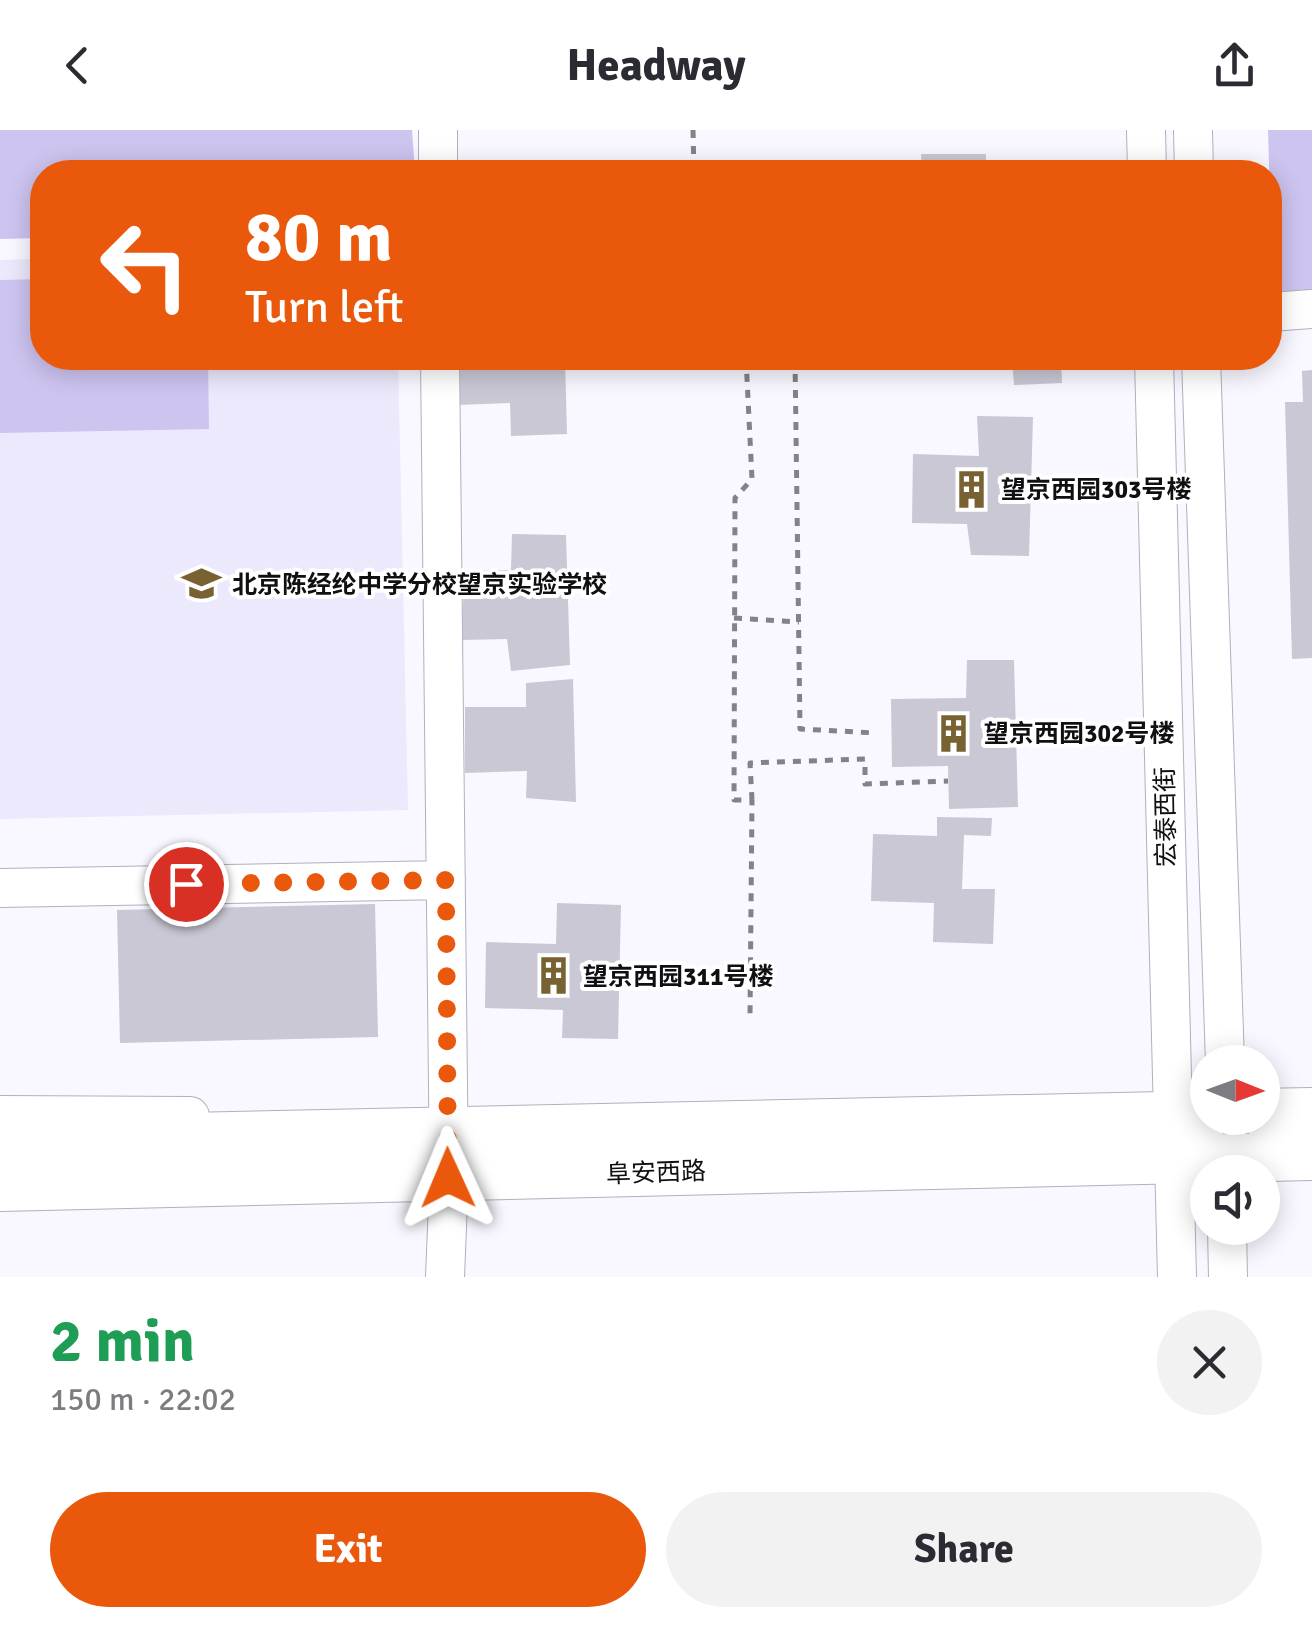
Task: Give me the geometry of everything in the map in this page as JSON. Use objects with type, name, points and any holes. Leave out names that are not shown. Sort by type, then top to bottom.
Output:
[{"type":"main road","points":[[1280,1113],[1312,1112]]},
{"type":"main road","name":"阜安西路","points":[[0,1141],[1206,1139],[1312,1156]]},
{"type":"main road","name":"阜安西路","points":[[0,1187],[448,1140]]},
{"type":"street","points":[[438,130],[438,160]]},
{"type":"street","points":[[1146,130],[1147,160]]},
{"type":"street","points":[[1192,130],[1193,160]]},
{"type":"street","points":[[1282,311],[1312,310]]},
{"type":"street","points":[[440,370],[448,1140],[444,1277]]},
{"type":"street","name":"宏泰西街","points":[[1155,370],[1206,1139],[1176,1277]]},
{"type":"street","name":"宏泰西街","points":[[1202,370],[1224,1045]]},
{"type":"street","points":[[0,888],[446,880]]},
{"type":"street","points":[[0,1115],[216,1117],[448,1140]]},
{"type":"street","points":[[1227,1245],[1228,1277]]},
{"type":"path","points":[[693,130],[694,160]]},
{"type":"path","points":[[747,370],[752,479],[734,498],[734,800],[752,800]]},
{"type":"path","points":[[795,370],[800,730],[876,733]]},
{"type":"path","points":[[734,618],[799,622]]},
{"type":"path","points":[[750,1016],[750,763],[865,759],[864,784],[948,781]]},
{"type":"shaded area","points":[[0,130],[412,130],[414,160],[30,160],[30,238],[0,239]]},
{"type":"shaded area","points":[[1268,130],[1312,130],[1312,298],[1282,300],[1282,160],[1269,160]]},
{"type":"shaded area","name":"北京陈经纶中学分校望京实验学校","points":[[30,259],[30,370],[398,370],[408,810],[0,819],[0,260]]},
{"type":"shaded area","points":[[30,279],[30,370],[208,370],[209,429],[0,433],[0,280]]},
{"type":"building","points":[[921,154],[986,154],[986,160],[921,160]]},
{"type":"building","points":[[456,370],[565,370],[567,434],[511,436],[510,403],[457,405]]},
{"type":"building","points":[[1013,370],[1061,370],[1062,383],[1014,385]]},
{"type":"building","points":[[1312,370],[1312,658],[1292,659],[1285,402],[1303,402],[1302,371]]},
{"type":"building","name":"望京西园303号楼","points":[[977,416],[1033,417],[1029,556],[971,555],[967,524],[912,523],[913,454],[979,456]]},
{"type":"building","points":[[512,534],[566,535],[570,665],[511,671],[507,639],[462,640],[464,571],[511,570]]},
{"type":"building","name":"望京西园302号楼","points":[[967,660],[1014,660],[1018,807],[949,809],[948,766],[892,767],[891,699],[966,698]]},
{"type":"building","points":[[573,679],[576,802],[526,798],[527,771],[465,773],[465,707],[526,707],[526,683]]},
{"type":"building","points":[[937,817],[992,818],[991,836],[964,835],[962,889],[995,889],[993,944],[933,942],[934,903],[871,901],[873,834],[937,836]]},
{"type":"building","name":"望京西园311号楼","points":[[557,903],[621,905],[618,1039],[562,1038],[563,1010],[485,1008],[486,942],[556,944]]},
{"type":"building","points":[[375,904],[378,1037],[120,1043],[117,910]]},
{"type":"place","name":"望京西园303号楼","points":[[971,489]]},
{"type":"place","name":"北京陈经纶中学分校望京实验学校","points":[[202,584]]},
{"type":"place","name":"望京西园302号楼","points":[[954,733]]},
{"type":"place","name":"望京西园311号楼","points":[[553,976]]},
{"type":"route","points":[[186,884],[446,880],[448,1178]]}]
